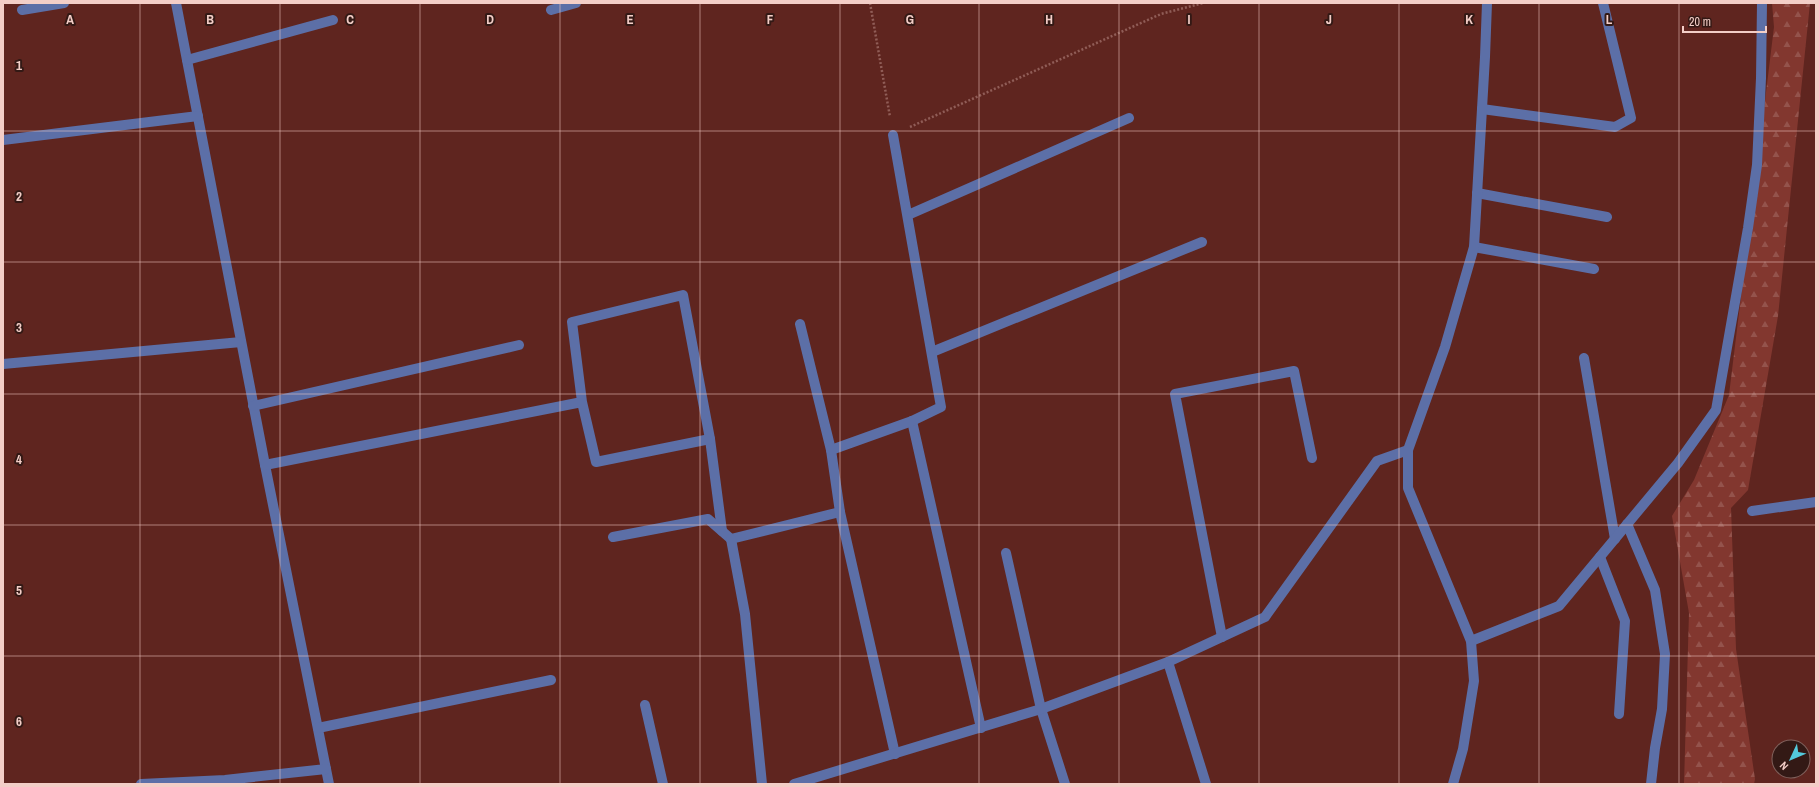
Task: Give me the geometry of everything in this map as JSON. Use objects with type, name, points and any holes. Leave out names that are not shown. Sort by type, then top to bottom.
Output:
[{"type":"street","points":[[22,10],[64,3]]},
{"type":"street","points":[[176,3],[253,406],[329,784]]},
{"type":"street","points":[[551,10],[576,3]]},
{"type":"street","points":[[1453,784],[1464,748],[1474,681],[1471,641],[1408,488],[1408,450],[1445,347],[1474,247],[1487,3]]},
{"type":"street","points":[[1482,109],[1615,126],[1631,118],[1603,3]]},
{"type":"street","points":[[1471,641],[1559,606],[1678,463],[1716,410],[1748,228],[1757,165],[1761,78],[1762,3]]},
{"type":"street","points":[[188,60],[333,20]]},
{"type":"street","points":[[3,140],[198,116]]},
{"type":"street","points":[[908,215],[1129,118]]},
{"type":"street","points":[[831,450],[912,421],[941,406],[893,135]]},
{"type":"street","points":[[1477,192],[1607,217]]},
{"type":"street","points":[[932,352],[1202,242]]},
{"type":"street","points":[[1474,247],[1594,269]]},
{"type":"street","points":[[710,438],[596,462],[582,402],[572,322],[684,295],[710,438],[722,531]]},
{"type":"street","points":[[800,324],[831,450],[840,512],[895,754]]},
{"type":"street","points":[[3,364],[241,342]]},
{"type":"street","points":[[253,406],[519,345]]},
{"type":"street","points":[[1584,358],[1615,539]]},
{"type":"street","points":[[1222,637],[1175,394],[1294,371],[1312,458]]},
{"type":"street","points":[[265,465],[582,402]]},
{"type":"street","points":[[912,421],[981,728]]},
{"type":"street","points":[[794,784],[1041,709],[1168,662],[1265,617],[1377,461],[1408,450]]},
{"type":"street","points":[[1752,512],[1816,502]]},
{"type":"street","points":[[731,539],[840,512]]},
{"type":"street","points":[[613,537],[708,519],[731,539],[745,614],[762,784]]},
{"type":"street","points":[[1627,524],[1655,590],[1665,654],[1662,709],[1655,748],[1651,784]]},
{"type":"street","points":[[1006,553],[1041,709],[1064,784]]},
{"type":"street","points":[[1600,557],[1625,621],[1619,714]]},
{"type":"street","points":[[1168,662],[1206,784]]},
{"type":"street","points":[[318,728],[551,680]]},
{"type":"street","points":[[645,705],[663,784]]},
{"type":"street","points":[[141,784],[225,780],[326,769]]},
{"type":"path","points":[[870,3],[893,135],[1161,14],[1203,3]]},
{"type":"green space","points":[[1772,3],[1810,3],[1778,316],[1748,490],[1731,508],[1736,649],[1755,779],[1754,784],[1684,784],[1689,613],[1672,516],[1694,480],[1729,395],[1774,27]]}]
